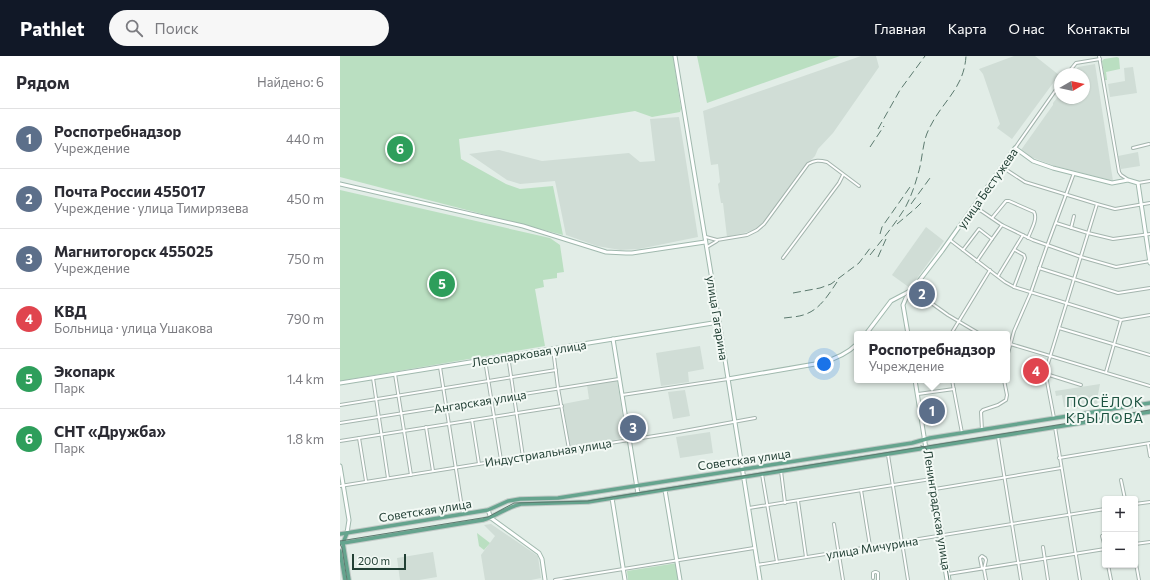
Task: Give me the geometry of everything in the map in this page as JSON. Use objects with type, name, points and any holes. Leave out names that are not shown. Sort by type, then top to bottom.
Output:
[{"type":"main road","name":"улица Гагарина","points":[[675,56],[760,580]]},
{"type":"main road","points":[[1015,148],[1033,161],[1074,173],[1112,183],[1128,180],[1138,183],[1141,205],[1148,234],[1150,262]]},
{"type":"main road","name":"улица Бестужева","points":[[912,290],[950,240],[1015,148]]},
{"type":"main road","points":[[340,184],[523,226],[606,252],[632,253],[705,242]]},
{"type":"main road","points":[[868,331],[891,301],[912,290]]},
{"type":"main road","points":[[903,305],[912,290]]},
{"type":"main road","points":[[897,298],[903,305],[907,331]]},
{"type":"main road","name":"Лесопарковая улица","points":[[340,383],[719,322]]},
{"type":"main road","points":[[613,339],[638,494]]},
{"type":"main road","points":[[728,379],[821,363],[843,354],[854,346]]},
{"type":"main road","name":"Ленинградская улица","points":[[916,383],[935,489],[948,580]]},
{"type":"main road","name":"Советская улица","points":[[341,534],[488,510],[508,501],[520,499],[558,498],[742,470],[1150,403]]},
{"type":"main road","name":"Советская улица","points":[[343,542],[491,518],[512,506],[521,504],[586,502],[1150,412]]},
{"type":"main road","name":"Ленинградская улица","points":[[927,448],[948,580]]},
{"type":"main road","points":[[340,466],[341,486],[349,520],[347,533],[343,542],[349,580]]},
{"type":"main road","points":[[665,490],[680,580]]},
{"type":"main road","points":[[612,498],[625,580]]},
{"type":"main road","points":[[488,510],[491,518],[539,553],[542,559],[545,580]]},
{"type":"main road","points":[[340,551],[345,580]]},
{"type":"street","points":[[1072,68],[1078,62],[1100,57],[1119,172],[1128,180]]},
{"type":"street","name":"улица Бестужева","points":[[1015,148],[1054,93]]},
{"type":"street","points":[[1133,148],[1149,144]]},
{"type":"street","points":[[704,237],[717,240],[747,235],[758,230],[808,164],[813,161],[827,162],[859,186]]},
{"type":"street","points":[[1002,167],[1025,182],[1115,209],[1150,204]]},
{"type":"street","points":[[1010,347],[1014,331],[1031,292],[1074,173]]},
{"type":"street","points":[[783,258],[839,183],[843,175]]},
{"type":"street","points":[[1138,183],[1150,181]]},
{"type":"street","points":[[992,218],[1006,201],[1034,212],[1035,219],[1028,238]]},
{"type":"street","points":[[1054,418],[1046,370],[1097,204]]},
{"type":"street","points":[[974,206],[1002,225],[1028,238],[1081,258],[1116,267],[1150,262]]},
{"type":"street","points":[[1071,228],[1074,216]]},
{"type":"street","points":[[1056,223],[1113,239],[1148,234]]},
{"type":"street","points":[[977,261],[1002,225]]},
{"type":"street","points":[[963,250],[979,229],[992,238]]},
{"type":"street","points":[[998,276],[1023,235]]},
{"type":"street","points":[[706,248],[717,240]]},
{"type":"street","points":[[950,240],[1014,287],[1121,320],[1150,315]]},
{"type":"street","points":[[1014,250],[1024,255],[1025,258],[1014,287]]},
{"type":"street","points":[[1039,268],[1118,292],[1150,288]]},
{"type":"street","points":[[953,331],[990,270]]},
{"type":"street","points":[[912,290],[948,315],[975,331]]},
{"type":"street","points":[[1106,372],[1121,320]]},
{"type":"street","points":[[1059,328],[1150,355]]},
{"type":"street","points":[[1011,344],[1150,386]]},
{"type":"street","points":[[553,349],[558,388],[569,449]]},
{"type":"street","points":[[508,356],[523,457]]},
{"type":"street","points":[[485,360],[501,460]]},
{"type":"street","points":[[440,367],[463,514]]},
{"type":"street","points":[[340,405],[556,370]]},
{"type":"street","points":[[395,374],[411,475]]},
{"type":"street","points":[[1046,374],[1081,385]]},
{"type":"street","points":[[373,378],[388,478]]},
{"type":"street","name":"Ангарская улица","points":[[340,423],[619,379]]},
{"type":"street","points":[[622,395],[728,379]]},
{"type":"street","points":[[953,383],[962,433]]},
{"type":"street","points":[[982,430],[981,412],[1006,400],[1007,395],[1005,383]]},
{"type":"street","points":[[918,394],[954,389]]},
{"type":"street","points":[[340,441],[562,406]]},
{"type":"street","name":"Индустриальная улица","points":[[341,486],[755,418]]},
{"type":"street","points":[[472,420],[479,464]]},
{"type":"street","points":[[426,427],[433,471]]},
{"type":"street","points":[[1055,427],[1080,580]]},
{"type":"street","points":[[998,437],[1021,580]]},
{"type":"street","points":[[359,438],[366,482]]},
{"type":"street","points":[[1059,458],[1149,443],[1150,456]]},
{"type":"street","points":[[888,454],[908,580]]},
{"type":"street","points":[[935,489],[1061,468]]},
{"type":"street","points":[[781,471],[786,502]]},
{"type":"street","points":[[762,474],[777,562]]},
{"type":"street","points":[[748,508],[931,479]]},
{"type":"street","points":[[1121,480],[1124,496]]},
{"type":"street","points":[[861,490],[870,547]]},
{"type":"street","points":[[798,501],[806,557]]},
{"type":"street","points":[[1138,504],[1150,502]]},
{"type":"street","name":"улица Мичурина","points":[[757,565],[1102,510]]},
{"type":"street","points":[[834,524],[843,580]]},
{"type":"street","points":[[1138,544],[1150,542]]},
{"type":"street","points":[[1043,547],[1048,580]]},
{"type":"street","points":[[555,580],[754,548]]},
{"type":"street","points":[[948,574],[1102,549]]},
{"type":"street","points":[[984,569],[986,560],[982,556],[980,560],[982,568],[984,569],[986,580]]},
{"type":"street","points":[[1109,568],[1111,580]]},
{"type":"street","points":[[1136,568],[1138,580]]},
{"type":"street","points":[[874,578],[873,573],[876,572],[878,574],[878,580]]},
{"type":"shaded area","points":[[861,56],[876,56],[879,67],[833,133],[818,149],[815,156],[801,170],[766,219],[756,230],[727,237],[723,203],[721,203],[718,184],[720,182],[718,164],[711,165],[703,111]]},
{"type":"shaded area","points":[[1014,56],[1035,56],[1054,71],[1054,82],[1012,139],[997,128],[1000,124],[983,74],[979,69]]},
{"type":"shaded area","points":[[1095,64],[1113,181],[1055,166],[1031,157],[1021,150],[1054,102],[1054,104],[1090,104],[1090,68],[1077,68]]},
{"type":"shaded area","points":[[1133,67],[1137,93],[1110,97],[1108,84],[1125,81],[1124,68]]},
{"type":"shaded area","points":[[679,117],[698,237],[639,249],[620,250],[597,246],[566,235],[555,181],[520,184],[507,180],[469,154],[499,150],[542,161],[629,153],[640,162],[655,161],[650,119]]},
{"type":"shaded area","points":[[1138,152],[1140,166],[1121,169],[1118,156]]},
{"type":"shaded area","points":[[926,227],[944,241],[910,288],[892,275]]},
{"type":"shaded area","points":[[700,346],[704,369],[688,372],[689,382],[661,386],[656,353]]},
{"type":"shaded area","points":[[617,380],[626,437],[570,448],[563,404],[589,399],[587,385]]},
{"type":"shaded area","points":[[1100,384],[1097,400],[1098,405],[1075,409],[1074,406],[1064,407],[1062,395],[1056,396],[1055,391]]},
{"type":"shaded area","points":[[685,390],[690,416],[673,419],[668,392]]},
{"type":"shaded area","points":[[710,432],[713,453],[680,458],[676,437]]},
{"type":"shaded area","points":[[491,524],[538,556],[541,578],[531,580],[485,580],[481,555],[495,536],[484,525]]},
{"type":"shaded area","points":[[433,552],[437,577],[419,580],[400,580],[397,558]]},
{"type":"green space","points":[[340,56],[673,56],[681,109],[680,112],[652,117],[635,111],[459,139],[461,159],[506,184],[520,189],[553,186],[563,235],[340,177]]},
{"type":"green space","points":[[697,56],[840,56],[707,103]]},
{"type":"green space","points":[[1119,58],[1120,69],[1106,72],[1107,80],[1105,80],[1102,61],[1104,59]]},
{"type":"green space","points":[[340,190],[550,238],[560,245],[564,272],[557,273],[557,278],[543,280],[544,287],[535,289],[545,346],[340,381]]},
{"type":"green space","points":[[477,533],[490,543],[484,550],[479,546]]},
{"type":"green space","points":[[677,563],[679,580],[628,580],[627,571]]},
{"type":"tram line","points":[[340,541],[488,517],[514,503],[588,501],[1150,410]]},
{"type":"tram line","points":[[921,446],[926,448],[928,453],[949,580]]},
{"type":"tram line","points":[[340,544],[347,580]]},
{"type":"railway","points":[[878,129],[900,90],[925,56]]},
{"type":"railway","points":[[870,255],[893,226],[907,204],[920,168],[927,134],[934,119],[957,86],[961,77],[966,56]]},
{"type":"railway","points":[[870,147],[884,126]]},
{"type":"railway","points":[[911,204],[930,178]]},
{"type":"railway","points":[[880,234],[882,227],[910,187]]},
{"type":"railway","points":[[897,224],[922,202]]},
{"type":"railway","points":[[878,257],[886,239]]},
{"type":"railway","points":[[793,293],[820,288],[831,284],[859,263],[871,247]]},
{"type":"railway","points":[[784,318],[803,315],[816,309],[824,301],[837,282]]},
{"type":"place","name":"СНТ «Дружба»","points":[[400,149]]},
{"type":"place","name":"Экопарк","points":[[442,284]]},
{"type":"place","name":"Почта России 455017","points":[[922,294]]},
{"type":"place","name":"КВД","points":[[1036,371]]},
{"type":"place","name":"Роспотребнадзор","points":[[932,411]]},
{"type":"place","name":"Магнитогорск 455025","points":[[633,428]]},
{"type":"district","name":"ПОСЁЛОК КРЫЛОВА","points":[[1105,410]]}]
